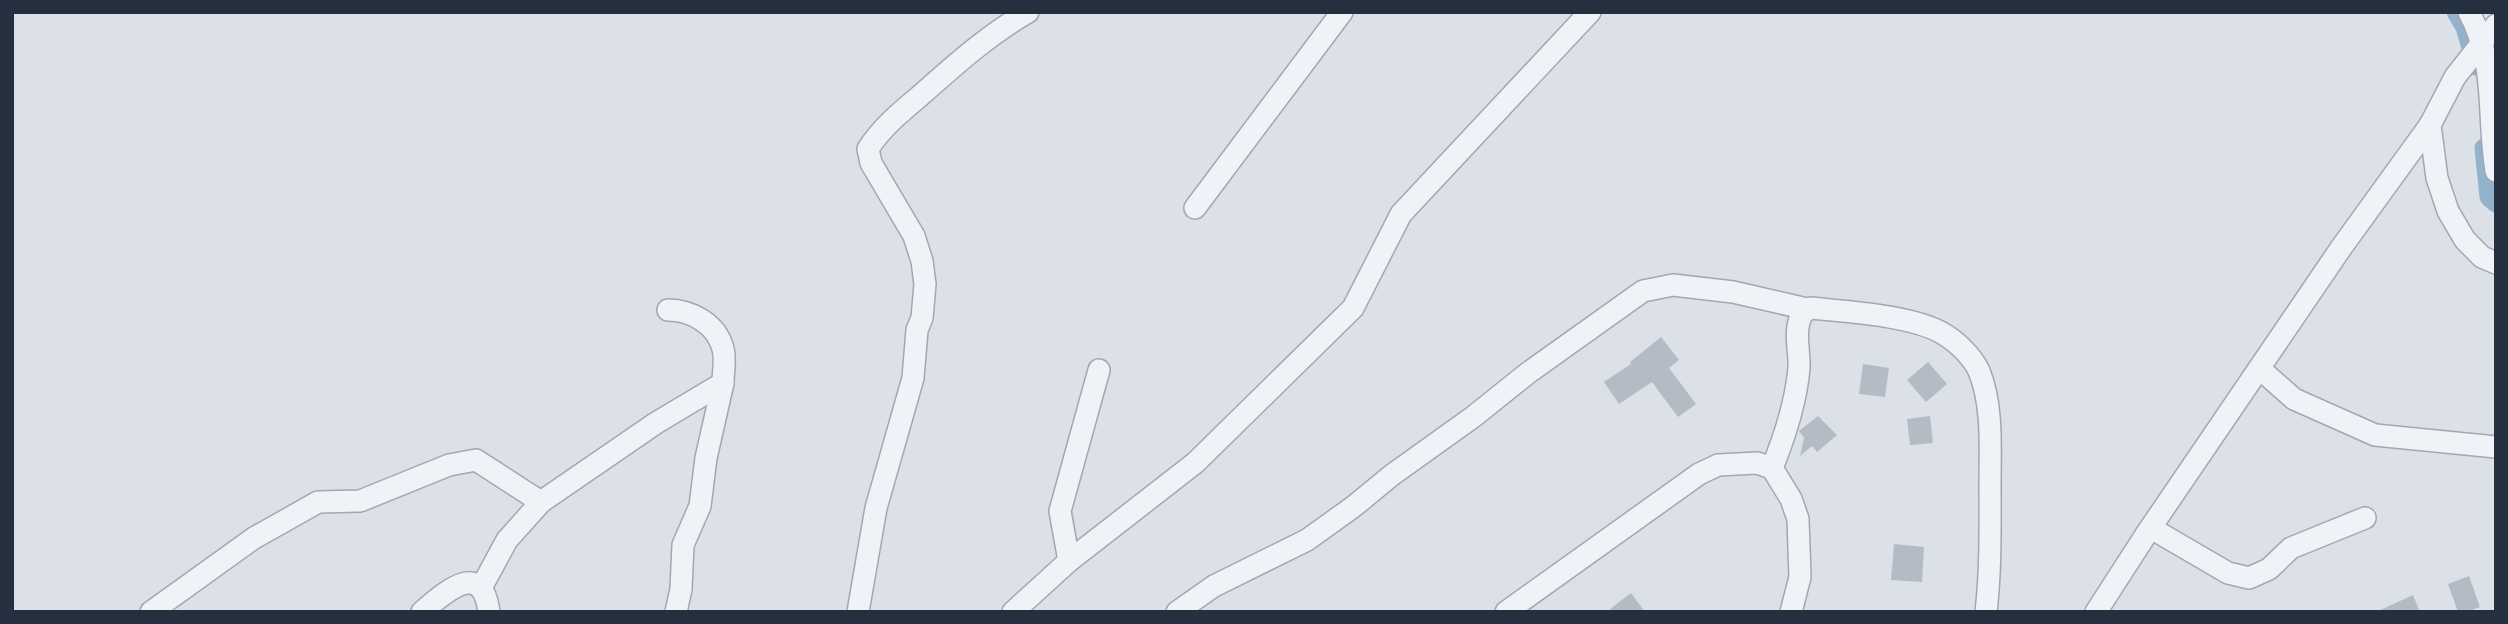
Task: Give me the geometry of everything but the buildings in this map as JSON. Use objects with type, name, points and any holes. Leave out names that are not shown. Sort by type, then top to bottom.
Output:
[{"type":"street","points":[[858,612],[876,508],[913,378],[917,330],[922,318],[925,284],[922,261],[914,236],[871,163],[868,149],[880,132],[969,53],[1028,12]]},
{"type":"street","points":[[1195,208],[1342,12]]},
{"type":"street","points":[[1013,612],[1069,561],[1195,463],[1353,308],[1401,214],[1590,12]]},
{"type":"street","points":[[2469,12],[2475,53],[2491,83],[2496,171]]},
{"type":"street","points":[[2096,612],[2342,248],[2430,125],[2446,92],[2496,24]]},
{"type":"street","points":[[2430,125],[2437,178],[2448,211],[2465,240],[2482,257],[2496,263]]},
{"type":"street","points":[[1177,612],[1214,586],[1307,540],[1473,418],[1528,373],[1643,291],[1673,285],[1733,292],[1807,309],[1901,319],[1945,334],[1964,350],[1978,369],[1986,393],[1990,445],[1990,573],[1986,612]]},
{"type":"street","points":[[1772,468],[1782,449],[1796,392],[1799,322],[1807,309]]},
{"type":"street","points":[[668,310],[683,310],[708,324],[723,348],[723,383],[706,458],[701,506],[683,545],[681,589],[676,612]]},
{"type":"street","points":[[2260,369],[2294,399],[2375,435],[2496,447]]},
{"type":"street","points":[[1069,561],[1060,512],[1099,370]]},
{"type":"street","points":[[481,588],[507,540],[541,502],[656,424],[723,383]]},
{"type":"street","points":[[151,612],[254,538],[318,502],[360,501],[449,465],[476,460],[541,502]]},
{"type":"street","points":[[1506,612],[1699,474],[1718,465],[1757,463],[1772,468],[1798,519],[1800,578],[1791,612]]},
{"type":"street","points":[[2147,533],[2156,531],[2228,573],[2249,578],[2269,569],[2291,548],[2365,518]]},
{"type":"street","points":[[422,612],[462,582],[473,582],[481,588],[488,600],[489,612]]},
{"type":"waterway","points":[[2456,12],[2465,27],[2476,66]]},
{"type":"waterway","points":[[2484,148],[2489,197],[2496,203]]}]
